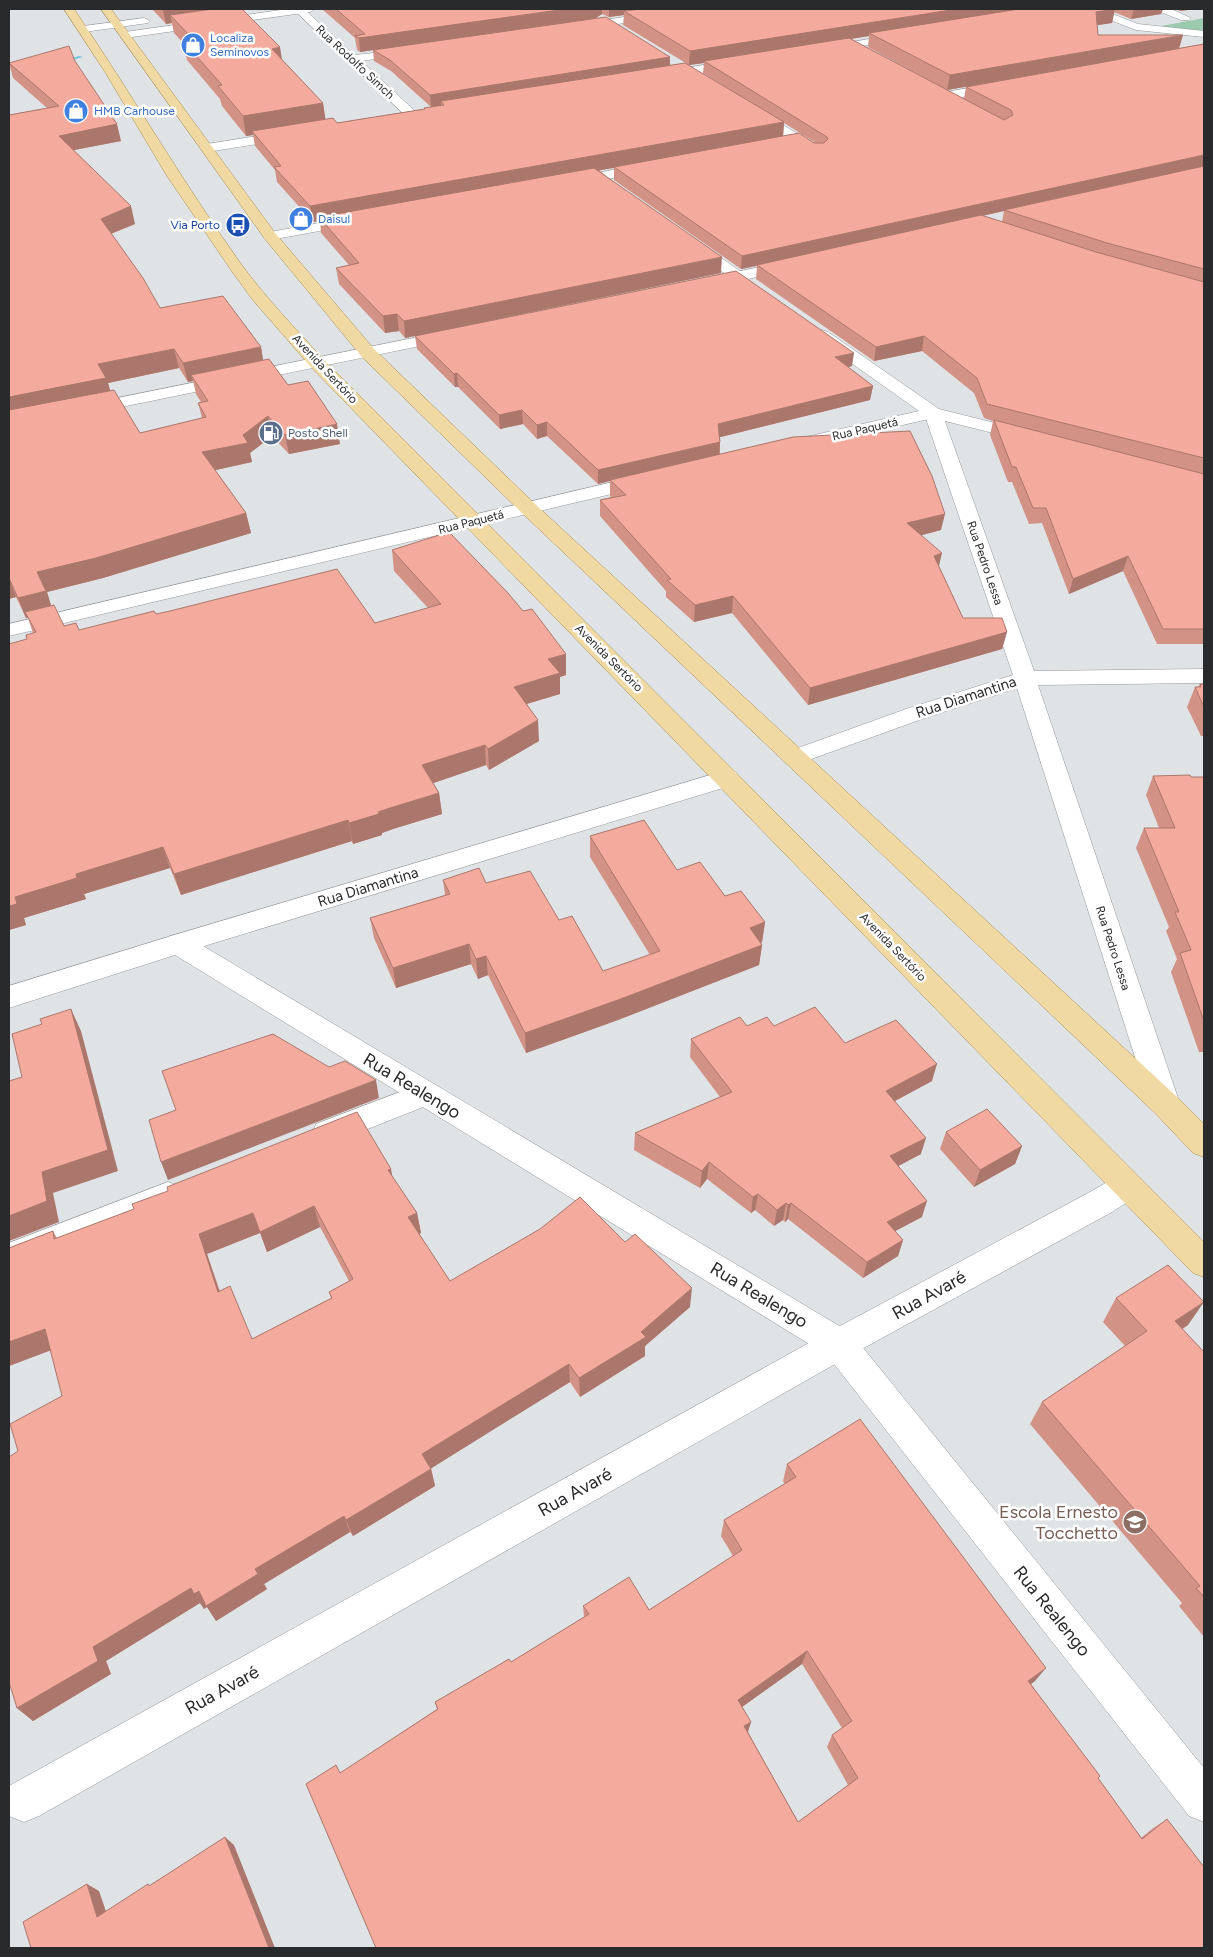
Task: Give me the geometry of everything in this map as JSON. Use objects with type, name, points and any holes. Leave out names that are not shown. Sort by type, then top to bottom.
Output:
[{"type":"main road","name":"Avenida Sertório","points":[[69,9],[84,30],[150,139],[236,266],[258,296],[317,363],[1204,1263]]},
{"type":"main road","points":[[106,9],[270,236],[368,353],[528,508],[1203,1141]]},
{"type":"street","points":[[121,30],[237,9]]},
{"type":"street","points":[[84,30],[121,30],[302,9]]},
{"type":"street","name":"Rua Rodolfo Simch","points":[[302,9],[351,59],[417,115],[392,119]]},
{"type":"street","points":[[568,28],[701,9]]},
{"type":"street","points":[[1091,9],[1136,27],[1204,34]]},
{"type":"street","points":[[1119,9],[1157,24]]},
{"type":"street","points":[[1136,27],[1190,17],[1162,9]]},
{"type":"street","points":[[593,13],[623,33]]},
{"type":"street","points":[[812,52],[918,34]]},
{"type":"street","points":[[851,45],[868,54]]},
{"type":"street","points":[[351,59],[420,49]]},
{"type":"street","points":[[647,78],[754,61]]},
{"type":"street","points":[[670,62],[702,82]]},
{"type":"street","points":[[963,105],[942,94],[1013,84]]},
{"type":"street","points":[[743,106],[818,151]]},
{"type":"street","points":[[207,148],[305,132]]},
{"type":"street","points":[[781,144],[800,140]]},
{"type":"street","points":[[559,184],[665,165]]},
{"type":"street","points":[[598,177],[613,188]]},
{"type":"street","points":[[270,236],[376,217]]},
{"type":"street","points":[[676,232],[755,288]]},
{"type":"street","points":[[690,286],[805,262]]},
{"type":"street","points":[[812,328],[933,412],[1049,442]]},
{"type":"street","points":[[9,424],[466,333]]},
{"type":"street","name":"Rua Paquetá","points":[[789,447],[933,412]]},
{"type":"street","name":"Rua Pedro Lessa","points":[[933,412],[1025,678],[1165,1104]]},
{"type":"street","name":"Rua Paquetá","points":[[9,630],[663,476]]},
{"type":"street","name":"Rua Diamantina","points":[[795,757],[914,714],[1025,678],[1204,676]]},
{"type":"street","name":"Rua Diamantina","points":[[9,997],[727,778]]},
{"type":"street","name":"Rua Realengo","points":[[178,944],[840,1344],[1204,1801]]},
{"type":"street","points":[[306,1141],[426,1094]]},
{"type":"street","points":[[9,1257],[194,1184]]},
{"type":"street","name":"Rua Avaré","points":[[24,1801],[840,1344],[1127,1186]]},
{"type":"green space","points":[[1204,18],[1204,31],[1156,27]]},
{"type":"building","points":[[213,9],[242,9],[280,47],[272,49],[323,103],[243,116],[218,86],[222,85],[183,41],[194,40],[170,15]]},
{"type":"building","points":[[336,9],[566,9],[359,38],[355,36],[365,34]]},
{"type":"building","points":[[641,9],[957,9],[690,51],[624,11]]},
{"type":"building","points":[[1019,9],[1115,9],[1096,12],[1098,35],[1183,35],[950,75],[869,33]]},
{"type":"building","points":[[606,17],[670,57],[430,95],[390,60],[373,50]]},
{"type":"building","points":[[849,38],[1004,120],[1013,115],[1011,110],[966,87],[1204,44],[1204,155],[742,256],[614,167],[799,133],[814,143],[824,143],[828,139],[827,137],[704,61]]},
{"type":"building","points":[[69,46],[75,61],[117,124],[59,136],[131,206],[101,219],[143,278],[160,308],[223,296],[261,347],[183,363],[174,349],[98,364],[106,378],[9,397],[9,115],[59,106],[9,63]]},
{"type":"building","points":[[685,63],[784,122],[310,206],[274,167],[281,166],[252,131],[333,118],[337,123],[444,105],[441,101]]},
{"type":"building","points":[[1204,166],[1204,269],[1107,243],[1004,210]]},
{"type":"building","points":[[594,168],[722,257],[404,321],[397,314],[383,316],[336,268],[359,263],[319,217]]},
{"type":"building","points":[[981,215],[1096,252],[1204,282],[1204,458],[987,404],[977,378],[924,336],[876,347],[757,265]]},
{"type":"building","points":[[736,271],[854,353],[835,357],[873,386],[718,424],[720,442],[598,470],[547,422],[537,425],[522,410],[499,415],[457,373],[454,374],[415,336]]},
{"type":"building","points":[[269,359],[288,385],[308,381],[337,424],[285,435],[268,416],[243,435],[248,443],[202,452],[246,513],[96,558],[37,572],[46,591],[18,598],[9,578],[9,410],[114,390],[140,433],[206,417],[198,403],[208,401],[191,375]]},
{"type":"building","points":[[994,420],[1204,474],[1204,629],[1163,629],[1128,556],[1073,579],[1046,508],[1033,508],[1016,467],[1012,467]]},
{"type":"building","points":[[910,431],[932,476],[945,514],[907,523],[942,553],[934,556],[963,618],[1002,618],[1007,632],[810,688],[733,596],[695,605],[667,580],[671,579],[600,500],[626,495],[610,480],[793,437]]},
{"type":"building","points":[[449,532],[523,611],[532,609],[566,654],[548,659],[560,673],[514,687],[538,720],[488,749],[485,745],[422,765],[439,793],[378,812],[379,814],[349,823],[348,820],[174,874],[163,847],[76,874],[77,878],[15,897],[17,904],[9,906],[9,644],[27,639],[26,635],[36,632],[25,612],[54,605],[64,626],[76,623],[79,630],[154,611],[156,614],[170,611],[337,569],[375,623],[441,604],[392,550]]},
{"type":"building","points":[[1200,684],[1204,684],[1204,707],[1195,687],[1201,687]]},
{"type":"building","points":[[1190,775],[1191,777],[1204,777],[1204,1021],[1180,953],[1191,950],[1175,912],[1179,912],[1144,828],[1175,828],[1153,776]]},
{"type":"building","points":[[644,820],[677,870],[700,862],[725,896],[741,891],[765,922],[750,928],[762,945],[525,1033],[486,956],[476,959],[469,944],[393,968],[370,918],[450,894],[443,880],[479,868],[486,883],[530,871],[559,920],[572,916],[603,971],[660,951],[590,836]]},
{"type":"building","points":[[815,1007],[845,1043],[896,1020],[937,1064],[886,1091],[926,1138],[890,1156],[927,1201],[887,1222],[903,1240],[867,1262],[791,1203],[788,1205],[786,1203],[777,1210],[758,1194],[753,1197],[709,1162],[702,1171],[635,1133],[732,1092],[691,1039],[740,1017],[747,1026],[767,1017],[774,1026]]},
{"type":"building","points":[[71,1009],[108,1150],[42,1172],[47,1201],[9,1216],[9,1081],[22,1077],[12,1034],[42,1024],[40,1019]]},
{"type":"building","points":[[273,1034],[329,1067],[345,1061],[376,1080],[161,1162],[149,1120],[176,1110],[162,1071]]},
{"type":"building","points":[[987,1109],[1022,1146],[980,1170],[946,1132]]},
{"type":"building","points":[[357,1112],[391,1169],[388,1170],[417,1213],[408,1217],[450,1281],[540,1229],[580,1197],[625,1242],[635,1234],[692,1288],[641,1332],[646,1337],[579,1378],[569,1364],[422,1454],[431,1469],[346,1520],[344,1516],[255,1569],[258,1574],[206,1606],[199,1591],[194,1594],[191,1588],[93,1647],[98,1661],[17,1708],[9,1682],[9,1457],[18,1451],[10,1424],[62,1396],[45,1329],[9,1342],[9,1248],[53,1231],[54,1239],[134,1209],[132,1204],[168,1191],[167,1187]],"holes":[[[314,1206],[353,1279],[329,1292],[332,1298],[252,1339],[230,1286],[218,1292],[199,1234],[253,1213],[260,1232]]]},
{"type":"building","points":[[1168,1265],[1204,1302],[1175,1321],[1204,1352],[1204,1597],[1196,1588],[1200,1586],[1042,1402],[1147,1331],[1116,1298]]},
{"type":"building","points":[[860,1419],[1046,1668],[1028,1681],[1100,1776],[1098,1778],[1142,1839],[1167,1819],[1204,1867],[1204,1948],[376,1948],[306,1784],[336,1765],[340,1773],[438,1709],[435,1702],[509,1659],[511,1662],[589,1614],[583,1606],[629,1577],[649,1610],[742,1550],[724,1520],[796,1477],[787,1464]],"holes":[[[807,1651],[852,1721],[832,1735],[858,1778],[798,1822],[744,1726],[751,1722],[738,1700]]]},
{"type":"building","points":[[225,1837],[269,1948],[31,1948],[23,1922],[87,1884],[97,1917]]},
{"type":"waterway","points":[[61,62],[81,57]]},
{"type":"place","name":"Localiza Seminovos","points":[[193,45]]},
{"type":"place","name":"HMB Carhouse","points":[[76,111]]},
{"type":"place","name":"Daisul","points":[[301,219]]},
{"type":"place","name":"Via Porto","points":[[238,225]]},
{"type":"place","name":"Posto Shell","points":[[271,433]]},
{"type":"place","name":"Escola Ernesto Tocchetto","points":[[1135,1522]]}]
